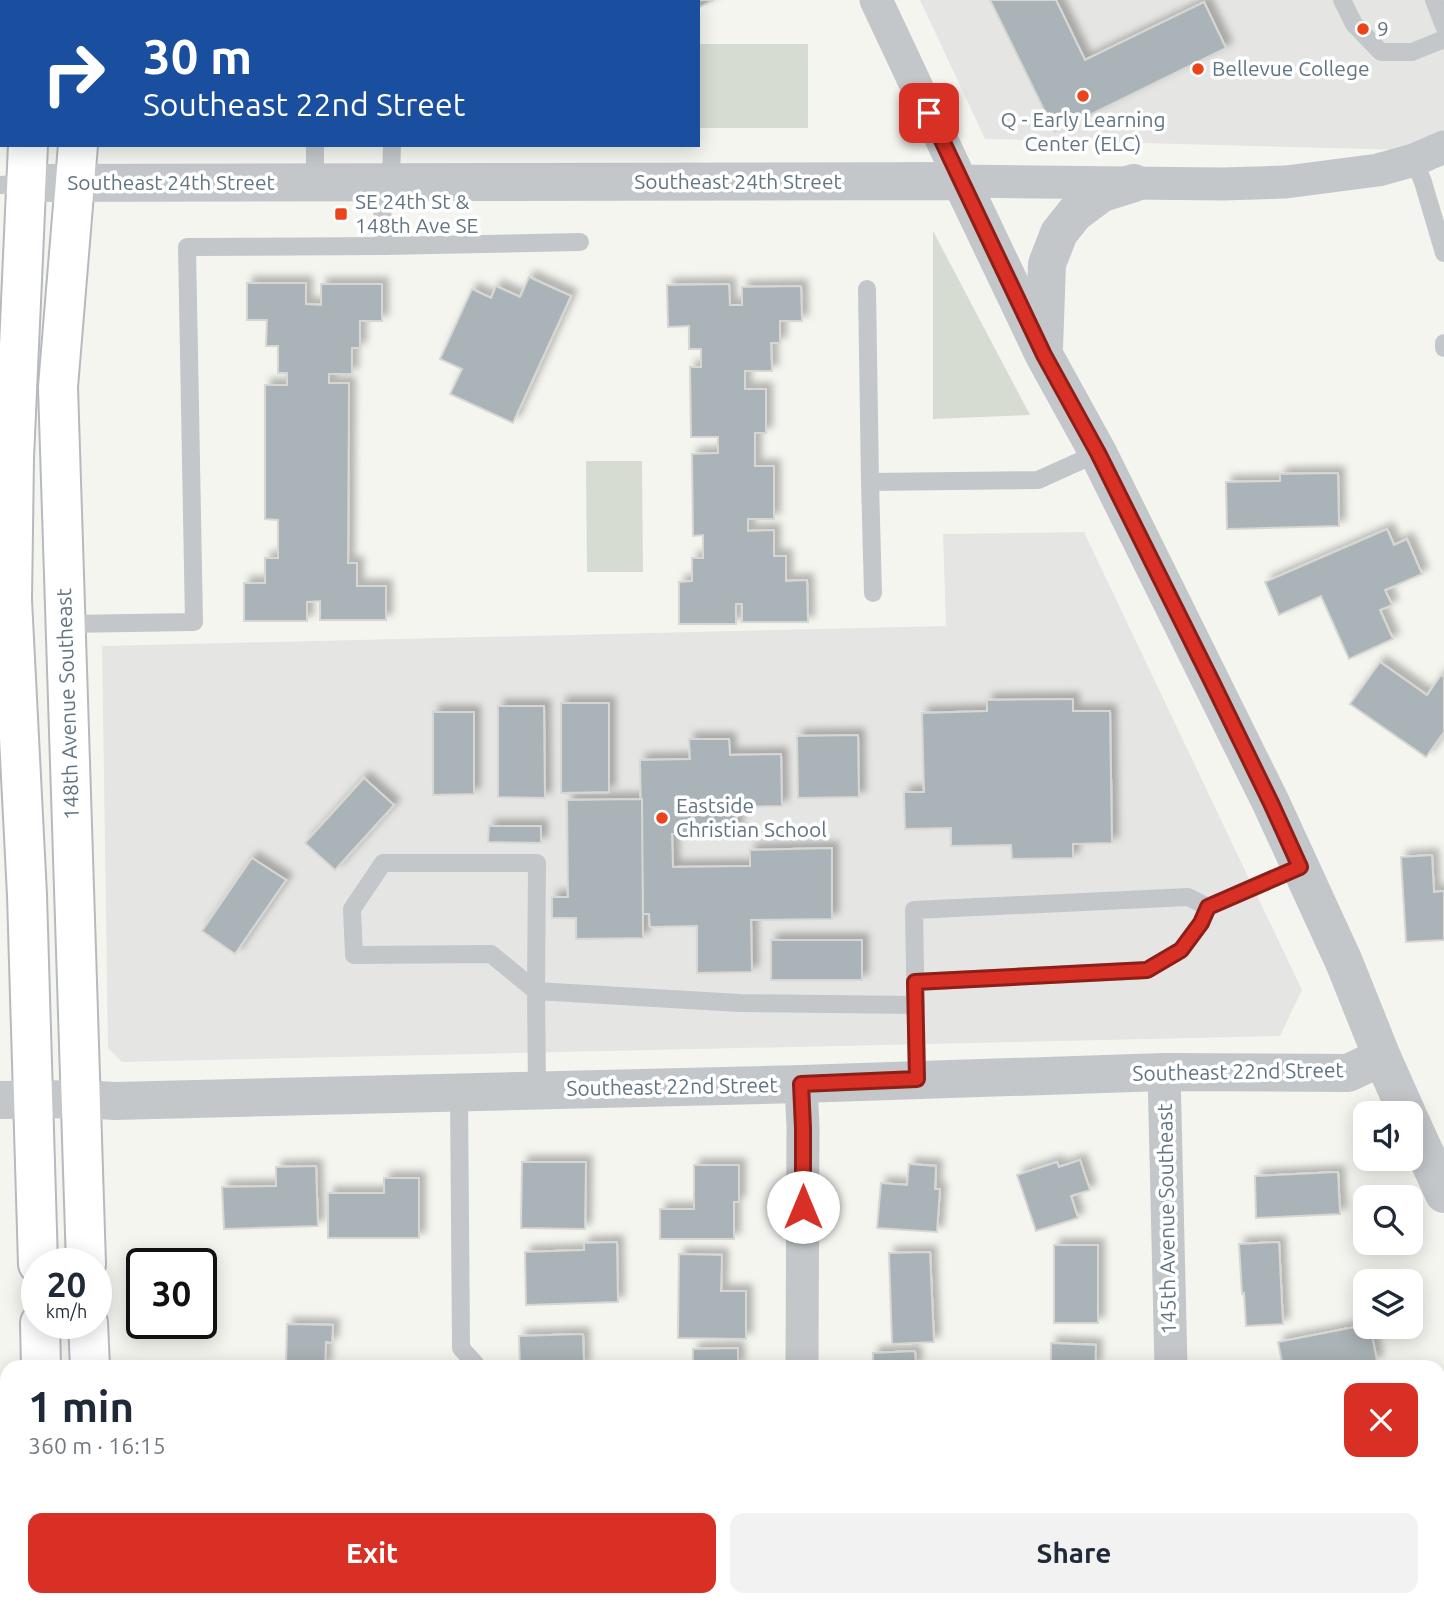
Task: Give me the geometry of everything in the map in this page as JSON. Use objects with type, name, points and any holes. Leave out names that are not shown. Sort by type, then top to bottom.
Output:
[{"type":"main road","points":[[27,147],[14,184],[12,600],[27,895],[17,1100],[36,1248]]},
{"type":"main road","name":"148th Avenue Southeast","points":[[78,147],[58,387],[86,1248]]},
{"type":"main road","points":[[40,1339],[41,1360]]},
{"type":"main road","points":[[89,1339],[90,1360]]},
{"type":"street","points":[[876,0],[1044,355],[1098,453],[1265,790],[1344,962],[1402,1101]]},
{"type":"street","name":"Southeast 24th Street","points":[[14,184],[315,183],[388,170],[1222,184],[1286,182],[1378,170],[1429,154]]},
{"type":"street","points":[[1044,355],[1047,264],[1059,233],[1075,213],[1102,193],[1133,183]]},
{"type":"street","name":"Southeast 22nd Street","points":[[17,1100],[115,1101],[1164,1072],[1348,1073],[1382,1056]]},
{"type":"street","name":"145th Avenue Southeast","points":[[1164,1072],[1171,1360]]},
{"type":"street","points":[[801,1084],[802,1360]]},
{"type":"street","points":[[1423,1148],[1444,1194]]},
{"type":"lane","points":[[1342,0],[1354,24],[1381,52],[1412,52],[1444,39]]},
{"type":"lane","points":[[1434,0],[1444,26]]},
{"type":"lane","points":[[315,183],[316,147]]},
{"type":"lane","points":[[1429,154],[1423,182],[1444,253]]},
{"type":"lane","points":[[383,246],[388,170]]},
{"type":"lane","points":[[66,624],[194,622],[187,247],[580,242]]},
{"type":"lane","points":[[867,289],[873,593]]},
{"type":"lane","points":[[870,482],[1038,480],[1098,453]]},
{"type":"lane","points":[[537,1090],[536,991],[537,863],[383,863],[352,909],[355,955],[491,954],[536,991],[739,1003],[916,1005]]},
{"type":"lane","points":[[915,982],[1147,970],[1181,950],[1201,923],[1208,907],[1300,867]]},
{"type":"lane","points":[[917,1079],[914,910],[1188,897],[1208,907]]},
{"type":"lane","points":[[459,1092],[461,1348],[472,1360]]},
{"type":"shaded area","name":"Bellevue College","points":[[920,0],[1444,0],[1444,151],[985,139]]},
{"type":"shaded area","points":[[700,44],[808,44],[808,128],[700,128]]},
{"type":"shaded area","points":[[933,231],[1030,415],[933,419]]},
{"type":"shaded area","points":[[586,461],[642,461],[643,572],[587,572]]},
{"type":"shaded area","name":"Eastside Christian School","points":[[1084,532],[1302,990],[1280,1036],[122,1062],[108,1048],[102,646],[946,626],[943,534]]},
{"type":"building","points":[[700,0],[714,0],[700,7]]},
{"type":"building","name":"Q - Early Learning Center (ELC)","points":[[990,0],[1056,0],[1085,60],[1204,2],[1226,48],[1055,132]]},
{"type":"building","points":[[529,277],[571,296],[513,423],[450,394],[462,369],[440,359],[472,289],[491,298],[496,286],[520,297]]},
{"type":"building","points":[[247,283],[306,283],[306,304],[321,305],[321,284],[382,284],[382,321],[360,321],[360,348],[352,348],[352,374],[329,374],[329,383],[349,383],[348,563],[357,563],[357,586],[386,586],[386,620],[320,620],[320,601],[307,602],[307,621],[244,621],[244,583],[265,583],[265,558],[278,558],[278,520],[265,519],[265,385],[287,385],[287,373],[278,373],[278,346],[266,346],[267,320],[247,320]]},
{"type":"building","points":[[729,284],[730,305],[742,305],[742,287],[801,286],[802,321],[780,321],[780,343],[771,343],[772,371],[745,371],[745,389],[766,389],[766,433],[755,433],[755,466],[774,466],[774,519],[748,519],[748,531],[774,530],[774,556],[786,556],[786,581],[807,580],[808,622],[742,622],[742,604],[736,604],[736,624],[679,624],[679,582],[692,581],[692,558],[703,558],[703,535],[693,536],[692,454],[718,453],[718,437],[691,437],[690,367],[701,367],[701,349],[689,349],[689,326],[668,327],[667,285]]},
{"type":"building","points":[[1338,473],[1339,526],[1227,529],[1226,482],[1280,481],[1280,474]]},
{"type":"building","points":[[1387,529],[1394,545],[1407,539],[1422,574],[1385,590],[1392,605],[1380,610],[1393,639],[1349,659],[1321,596],[1279,615],[1265,582]]},
{"type":"building","points":[[1380,662],[1427,695],[1441,675],[1444,677],[1444,732],[1426,757],[1350,704]]},
{"type":"building","points":[[1073,699],[1073,711],[1110,711],[1112,843],[1073,844],[1073,858],[1012,859],[1011,845],[951,846],[951,828],[905,829],[904,792],[924,792],[922,713],[987,711],[987,700]]},
{"type":"building","points":[[561,703],[609,703],[609,792],[561,793]]},
{"type":"building","points":[[498,706],[544,706],[545,798],[498,797]]},
{"type":"building","points":[[433,712],[474,712],[474,794],[433,795]]},
{"type":"building","points":[[858,735],[859,797],[798,798],[797,736]]},
{"type":"building","points":[[689,739],[729,739],[730,755],[781,754],[782,806],[736,807],[737,832],[672,834],[673,867],[750,866],[750,850],[832,848],[832,919],[751,920],[752,972],[697,973],[697,926],[650,927],[649,914],[643,914],[640,760],[690,759]]},
{"type":"building","points":[[364,778],[394,805],[335,870],[305,843]]},
{"type":"building","points":[[642,799],[643,938],[576,939],[576,918],[552,918],[552,897],[568,897],[567,800]]},
{"type":"building","points":[[489,826],[541,826],[541,843],[488,842]]},
{"type":"building","points":[[1432,855],[1434,892],[1444,891],[1444,940],[1406,942],[1401,857]]},
{"type":"building","points":[[252,858],[286,880],[235,954],[202,931]]},
{"type":"building","points":[[771,940],[862,940],[862,980],[771,980]]},
{"type":"building","points":[[1080,1160],[1090,1190],[1071,1196],[1078,1218],[1036,1231],[1017,1175],[1057,1162],[1059,1167]]},
{"type":"building","points":[[522,1162],[586,1162],[585,1229],[521,1228]]},
{"type":"building","points":[[909,1164],[936,1166],[935,1189],[940,1189],[937,1232],[877,1228],[881,1183],[907,1185]]},
{"type":"building","points":[[694,1165],[739,1165],[739,1202],[734,1202],[734,1239],[660,1239],[660,1209],[694,1209]]},
{"type":"building","points":[[316,1166],[318,1226],[224,1229],[222,1187],[276,1186],[276,1167]]},
{"type":"building","points":[[1338,1172],[1340,1214],[1256,1218],[1255,1176]]},
{"type":"building","points":[[384,1178],[419,1178],[419,1238],[328,1238],[328,1193],[384,1193]]},
{"type":"building","points":[[617,1242],[618,1302],[526,1305],[525,1252],[584,1250],[584,1243]]},
{"type":"building","points":[[1279,1242],[1283,1324],[1246,1326],[1239,1244]]},
{"type":"building","points":[[1054,1245],[1098,1245],[1098,1323],[1054,1323]]},
{"type":"building","points":[[930,1252],[934,1342],[892,1344],[889,1253]]},
{"type":"building","points":[[679,1254],[722,1255],[721,1291],[746,1291],[746,1339],[678,1338]]},
{"type":"building","points":[[287,1324],[333,1325],[332,1343],[326,1342],[325,1360],[286,1360]]},
{"type":"building","points":[[1353,1327],[1353,1339],[1373,1339],[1377,1360],[1282,1360],[1278,1342]]},
{"type":"building","points":[[583,1334],[584,1360],[520,1360],[519,1336]]},
{"type":"building","points":[[1051,1343],[1096,1345],[1095,1360],[1051,1360]]},
{"type":"building","points":[[738,1348],[738,1360],[693,1360],[693,1349]]},
{"type":"building","points":[[915,1351],[916,1360],[873,1360],[873,1353]]},
{"type":"place","name":"9","points":[[1363,29]]},
{"type":"place","name":"Bellevue College","points":[[1198,69]]},
{"type":"place","name":"Q - Early Learning Center (ELC)","points":[[1083,96]]},
{"type":"place","name":"SE 24th St & 148th Ave SE","points":[[341,214]]},
{"type":"place","name":"Eastside Christian School","points":[[662,818]]},
{"type":"route","points":[[803,1207],[801,1084],[917,1079],[915,982],[1147,970],[1181,950],[1201,923],[1208,907],[1300,867],[1098,453],[1044,355],[929,113]]}]
